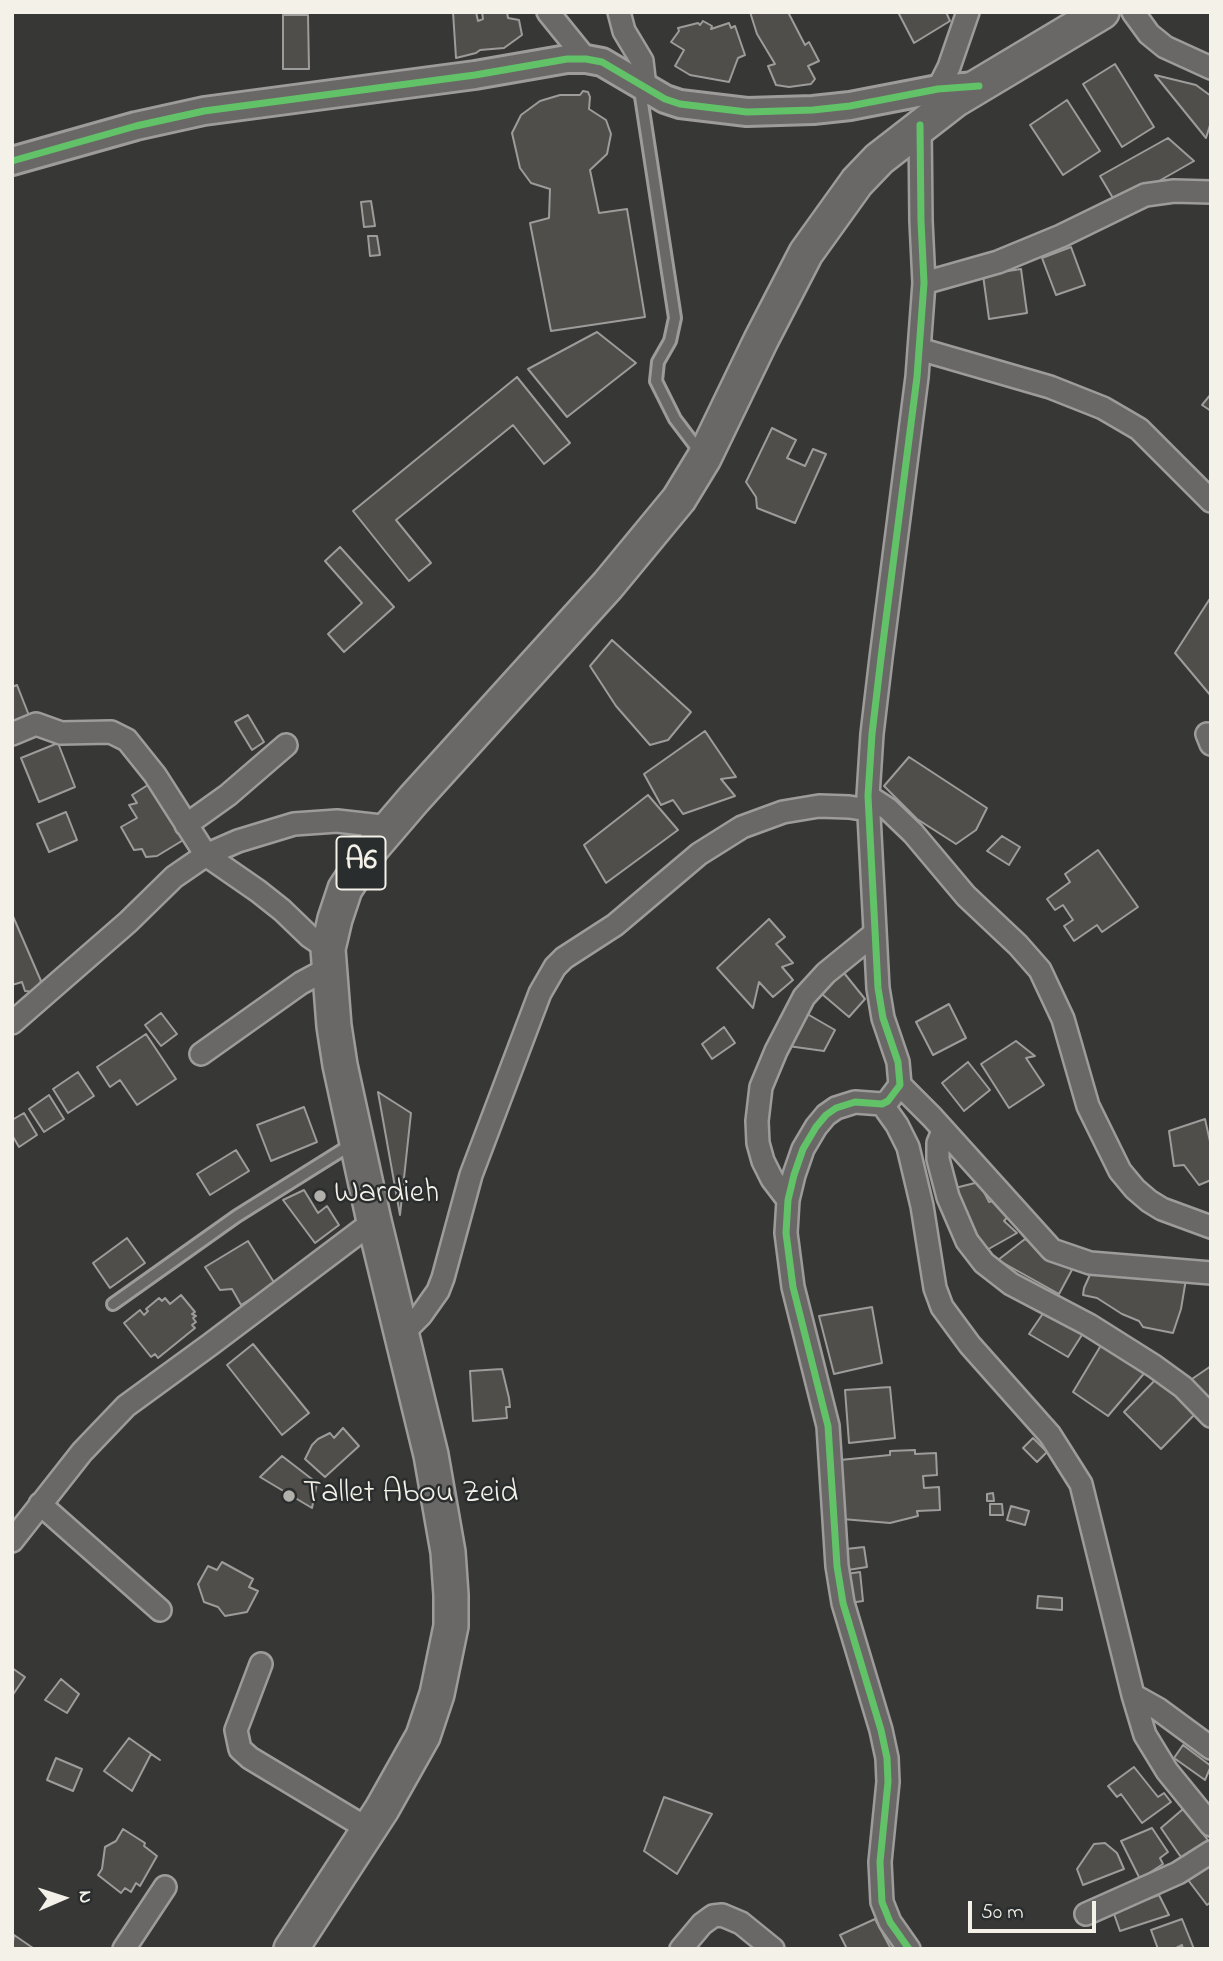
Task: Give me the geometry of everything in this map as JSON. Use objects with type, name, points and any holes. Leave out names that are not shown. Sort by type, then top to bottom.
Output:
[{"type":"highway","name":"A6","points":[[291,1949],[404,1774],[423,1736],[437,1694],[451,1626],[452,1595],[446,1542],[421,1407],[374,1221],[334,1026],[328,959],[335,919],[345,890],[372,848],[639,549],[679,499],[704,458],[806,253],[857,182],[879,159],[920,125],[1102,12]]},
{"type":"street","points":[[548,12],[586,59]]},
{"type":"street","points":[[620,12],[624,31],[642,61],[642,85]]},
{"type":"street","points":[[938,89],[968,12]]},
{"type":"street","points":[[1132,12],[1149,34],[1165,47],[1211,68]]},
{"type":"street","points":[[12,160],[136,126],[204,111],[475,75],[567,59],[586,59],[613,67],[665,99],[680,104],[747,112],[850,106],[938,89],[979,86]]},
{"type":"street","points":[[909,1949],[890,1922],[882,1902],[880,1888],[888,1782],[887,1758],[875,1706],[843,1603],[837,1566],[828,1426],[789,1264],[786,1233],[788,1200],[803,1149],[826,1115],[836,1108],[855,1102],[882,1104],[893,1096],[900,1085],[898,1062],[881,1007],[874,934],[868,803],[872,734],[919,349],[924,283],[920,221],[920,125]]},
{"type":"street","points":[[924,283],[998,262],[1061,236],[1145,194],[1174,191],[1211,192]]},
{"type":"street","points":[[919,349],[1050,387],[1103,408],[1139,429],[1211,501]]},
{"type":"street","points":[[12,734],[36,724],[61,733],[111,732],[127,740],[155,775],[206,855],[273,903],[309,936],[328,959],[201,1054]]},
{"type":"street","points":[[186,825],[228,795],[286,746]]},
{"type":"street","points":[[402,1334],[421,1315],[438,1291],[471,1175],[540,993],[555,967],[571,953],[615,925],[699,854],[742,827],[783,812],[819,806],[849,807],[868,803],[888,810],[913,833],[966,896],[1018,945],[1040,970],[1063,1019],[1088,1105],[1108,1151],[1127,1180],[1162,1209],[1211,1227]]},
{"type":"street","points":[[12,1023],[128,922],[174,877],[206,855],[238,841],[295,824],[337,821],[390,827]]},
{"type":"street","points":[[788,1200],[772,1179],[758,1143],[761,1087],[776,1051],[804,998],[827,973],[874,934]]},
{"type":"street","points":[[900,1085],[1052,1250],[1090,1263],[1211,1273]]},
{"type":"street","points":[[882,1104],[908,1147],[922,1206],[935,1288],[942,1307],[970,1345],[1050,1435],[1081,1484],[1145,1735],[1167,1771],[1211,1825]]},
{"type":"street","points":[[943,1131],[938,1143],[938,1158],[948,1197],[967,1241],[984,1263],[1011,1284],[1089,1325],[1154,1366],[1183,1387],[1211,1416]]},
{"type":"street","points":[[12,1541],[103,1427],[126,1406],[374,1221]]},
{"type":"street","points":[[40,1504],[160,1610]]},
{"type":"street","points":[[261,1664],[236,1730],[240,1749],[250,1758],[368,1829]]},
{"type":"street","points":[[1133,1695],[1158,1709],[1211,1748]]},
{"type":"street","points":[[1086,1913],[1178,1873],[1211,1852]]},
{"type":"street","points":[[124,1949],[165,1887]]},
{"type":"street","points":[[681,1949],[702,1924],[713,1916],[722,1915],[741,1923],[774,1949]]},
{"type":"lane","points":[[642,85],[675,318],[670,341],[658,362],[656,381],[675,419],[704,458]]},
{"type":"lane","points":[[113,1304],[237,1216],[357,1142]]},
{"type":"building","points":[[453,12],[476,12],[478,21],[483,19],[482,12],[507,12],[508,18],[519,20],[522,35],[504,48],[480,50],[456,58]]},
{"type":"building","points":[[750,12],[788,12],[805,45],[809,42],[819,61],[808,66],[815,79],[811,84],[789,87],[776,85],[768,66],[775,64],[757,34]]},
{"type":"building","points":[[898,12],[946,12],[950,21],[914,43]]},
{"type":"building","points":[[283,15],[308,15],[309,69],[283,69]]},
{"type":"building","points":[[703,21],[712,26],[711,29],[729,23],[731,28],[735,26],[745,55],[738,58],[729,82],[690,75],[675,66],[684,50],[671,42],[679,31],[678,28],[698,23],[700,25]]},
{"type":"building","points":[[1115,64],[1154,127],[1122,147],[1083,84]]},
{"type":"building","points":[[1155,75],[1196,85],[1211,96],[1211,122],[1206,138]]},
{"type":"building","points":[[583,91],[588,92],[590,97],[589,109],[606,120],[611,134],[607,154],[590,170],[599,213],[627,209],[645,317],[551,331],[530,223],[549,218],[550,189],[531,183],[520,168],[512,133],[521,115],[540,101],[560,95],[580,95]]},
{"type":"building","points":[[1067,100],[1100,151],[1063,175],[1030,125]]},
{"type":"building","points":[[1168,138],[1194,161],[1117,205],[1100,176]]},
{"type":"building","points":[[371,201],[375,226],[364,227],[361,202]]},
{"type":"building","points":[[368,236],[377,236],[380,255],[370,256]]},
{"type":"building","points":[[1071,247],[1085,285],[1056,295],[1042,258]]},
{"type":"building","points":[[1021,269],[1027,313],[989,319],[983,275]]},
{"type":"building","points":[[597,332],[636,363],[567,417],[528,369]]},
{"type":"building","points":[[517,377],[570,443],[544,464],[513,425],[396,520],[431,563],[409,581],[353,511]]},
{"type":"building","points":[[1211,394],[1211,411],[1202,405]]},
{"type":"building","points":[[772,428],[796,440],[787,458],[805,466],[813,449],[826,454],[795,523],[757,508],[756,497],[746,482]]},
{"type":"building","points":[[340,547],[394,607],[344,652],[328,634],[362,603],[325,561]]},
{"type":"building","points":[[1211,597],[1211,696],[1175,653]]},
{"type":"building","points":[[612,640],[691,712],[668,740],[650,745],[616,706],[590,666]]},
{"type":"building","points":[[17,685],[30,718],[12,725],[12,687]]},
{"type":"building","points":[[248,715],[264,742],[252,750],[235,722]]},
{"type":"building","points":[[705,731],[736,777],[721,779],[735,796],[683,814],[673,800],[661,805],[644,774]]},
{"type":"building","points":[[58,743],[75,787],[39,802],[21,758]]},
{"type":"building","points":[[909,757],[987,808],[976,830],[956,844],[917,819],[884,786]]},
{"type":"building","points":[[151,783],[185,839],[157,856],[146,857],[142,849],[134,850],[121,827],[137,818],[129,805],[137,803],[132,795]]},
{"type":"building","points":[[648,795],[678,830],[606,883],[584,845]]},
{"type":"building","points":[[66,812],[77,840],[49,852],[37,824]]},
{"type":"building","points":[[1002,836],[1020,847],[1009,865],[987,851]]},
{"type":"building","points":[[1098,850],[1138,907],[1102,932],[1097,925],[1074,941],[1064,926],[1073,920],[1063,905],[1055,910],[1047,899],[1070,882],[1065,874]]},
{"type":"building","points":[[12,914],[41,981],[34,992],[25,991],[22,982],[12,985]]},
{"type":"building","points":[[769,919],[785,937],[776,944],[793,963],[782,967],[793,980],[773,997],[759,982],[753,1008],[717,968]]},
{"type":"building","points":[[840,968],[865,999],[849,1017],[816,989]]},
{"type":"building","points":[[949,1004],[966,1038],[933,1055],[916,1022]]},
{"type":"building","points":[[802,1011],[835,1030],[824,1051],[788,1046]]},
{"type":"building","points":[[161,1013],[177,1034],[161,1046],[145,1025]]},
{"type":"building","points":[[724,1027],[735,1043],[712,1059],[702,1044]]},
{"type":"building","points":[[146,1034],[176,1079],[137,1105],[120,1080],[110,1087],[97,1067]]},
{"type":"building","points":[[1016,1041],[1035,1056],[1026,1058],[1044,1085],[1009,1108],[981,1064]]},
{"type":"building","points":[[968,1062],[990,1090],[964,1111],[942,1083]]},
{"type":"building","points":[[78,1072],[94,1096],[68,1113],[53,1089]]},
{"type":"building","points":[[378,1092],[411,1113],[400,1215]]},
{"type":"building","points":[[49,1095],[64,1119],[44,1132],[29,1109]]},
{"type":"building","points":[[304,1107],[317,1142],[271,1161],[257,1125]]},
{"type":"building","points":[[24,1113],[37,1135],[19,1147],[12,1135],[12,1120]]},
{"type":"building","points":[[1205,1119],[1211,1146],[1211,1180],[1199,1185],[1184,1165],[1174,1166],[1169,1131]]},
{"type":"building","points":[[236,1150],[249,1171],[210,1195],[197,1174]]},
{"type":"building","points":[[979,1182],[989,1202],[996,1200],[1011,1213],[1004,1221],[1017,1233],[985,1251],[966,1220],[955,1188]]},
{"type":"building","points":[[304,1190],[318,1213],[327,1206],[339,1225],[315,1243],[283,1200]]},
{"type":"building","points":[[127,1238],[145,1263],[110,1288],[93,1263]]},
{"type":"building","points":[[1025,1239],[1074,1266],[1059,1294],[998,1260]]},
{"type":"building","points":[[248,1241],[275,1284],[241,1305],[232,1289],[220,1290],[205,1267]]},
{"type":"building","points":[[1093,1268],[1186,1279],[1181,1309],[1173,1333],[1143,1327],[1139,1321],[1097,1298],[1083,1295]]},
{"type":"building","points":[[181,1295],[195,1312],[192,1314],[196,1316],[193,1318],[196,1322],[192,1325],[195,1328],[158,1358],[155,1354],[151,1357],[124,1323],[140,1310],[144,1315],[148,1311],[146,1309],[159,1298],[162,1301],[165,1298],[170,1304]]},
{"type":"building","points":[[872,1307],[882,1363],[834,1374],[819,1316]]},
{"type":"building","points":[[1046,1309],[1087,1327],[1068,1357],[1029,1334]]},
{"type":"building","points":[[1103,1342],[1147,1370],[1108,1416],[1073,1392]]},
{"type":"building","points":[[253,1344],[309,1413],[282,1435],[227,1365]]},
{"type":"building","points":[[1211,1366],[1211,1409],[1189,1381]]},
{"type":"building","points":[[502,1369],[510,1407],[506,1407],[507,1418],[473,1421],[470,1371]]},
{"type":"building","points":[[1160,1375],[1197,1412],[1161,1449],[1124,1412]]},
{"type":"building","points":[[890,1387],[895,1438],[849,1443],[845,1390]]},
{"type":"building","points":[[343,1428],[359,1446],[325,1477],[305,1459],[318,1439],[330,1433],[334,1438]]},
{"type":"building","points":[[1033,1438],[1047,1452],[1037,1462],[1023,1448]]},
{"type":"building","points":[[915,1450],[915,1454],[936,1453],[937,1475],[923,1476],[924,1488],[939,1487],[940,1510],[917,1511],[918,1516],[890,1523],[842,1519],[840,1460],[890,1455],[890,1451]]},
{"type":"building","points":[[282,1456],[317,1483],[312,1508],[260,1477]]},
{"type":"building","points":[[993,1493],[994,1501],[987,1501],[987,1494]]},
{"type":"building","points":[[990,1504],[1002,1504],[1003,1515],[990,1515]]},
{"type":"building","points":[[1011,1506],[1029,1511],[1025,1525],[1007,1520]]},
{"type":"building","points":[[864,1547],[867,1567],[848,1570],[846,1549]]},
{"type":"building","points":[[222,1562],[253,1579],[249,1587],[258,1591],[247,1612],[225,1616],[218,1607],[204,1602],[198,1584],[208,1566],[217,1570]]},
{"type":"building","points":[[860,1572],[863,1601],[849,1603],[846,1574]]},
{"type":"building","points":[[1038,1596],[1062,1598],[1062,1610],[1037,1608]]},
{"type":"building","points":[[12,1668],[25,1677],[12,1696]]},
{"type":"building","points":[[61,1679],[79,1694],[67,1713],[45,1700]]},
{"type":"building","points":[[129,1738],[160,1760],[151,1754],[132,1791],[104,1771]]},
{"type":"building","points":[[1183,1745],[1211,1766],[1205,1780],[1174,1758]]},
{"type":"building","points":[[56,1758],[82,1769],[73,1791],[47,1780]]},
{"type":"building","points":[[1134,1767],[1158,1797],[1164,1793],[1171,1802],[1142,1823],[1121,1794],[1117,1797],[1108,1786]]},
{"type":"building","points":[[664,1797],[712,1814],[677,1874],[644,1851]]},
{"type":"building","points":[[1183,1809],[1211,1844],[1185,1863],[1161,1828]]},
{"type":"building","points":[[1152,1828],[1168,1852],[1160,1858],[1163,1864],[1140,1879],[1121,1841]]},
{"type":"building","points":[[123,1829],[145,1843],[144,1846],[157,1856],[140,1886],[136,1883],[131,1892],[125,1888],[121,1893],[98,1875],[102,1869],[105,1847],[116,1841]]},
{"type":"building","points":[[1105,1843],[1117,1853],[1124,1869],[1083,1885],[1077,1869],[1094,1844]]},
{"type":"building","points":[[1211,1855],[1211,1902],[1207,1905],[1185,1876]]},
{"type":"building","points":[[1159,1895],[1169,1915],[1120,1931],[1113,1911]]},
{"type":"building","points":[[875,1919],[891,1949],[847,1949],[840,1935]]},
{"type":"building","points":[[1182,1919],[1194,1949],[1183,1949],[1182,1945],[1174,1949],[1158,1949],[1151,1930]]},
{"type":"building","points":[[14,1935],[33,1948],[12,1949]]},
{"type":"cycle path","points":[[12,161],[136,126],[204,111],[475,75],[567,59],[602,62],[665,99],[680,104],[747,112],[850,106],[938,89],[979,86]]},
{"type":"cycle path","points":[[909,1949],[890,1922],[882,1902],[880,1862],[888,1782],[887,1758],[843,1603],[837,1566],[828,1426],[793,1287],[786,1233],[788,1200],[794,1175],[803,1149],[816,1127],[836,1108],[855,1102],[882,1104],[888,1101],[900,1085],[898,1062],[883,1018],[878,988],[868,796],[872,734],[917,377],[924,283],[920,125]]},
{"type":"place","name":"Wardieh","points":[[320,1196]]},
{"type":"place","name":"Tallet Abou Zeid","points":[[289,1496]]}]
